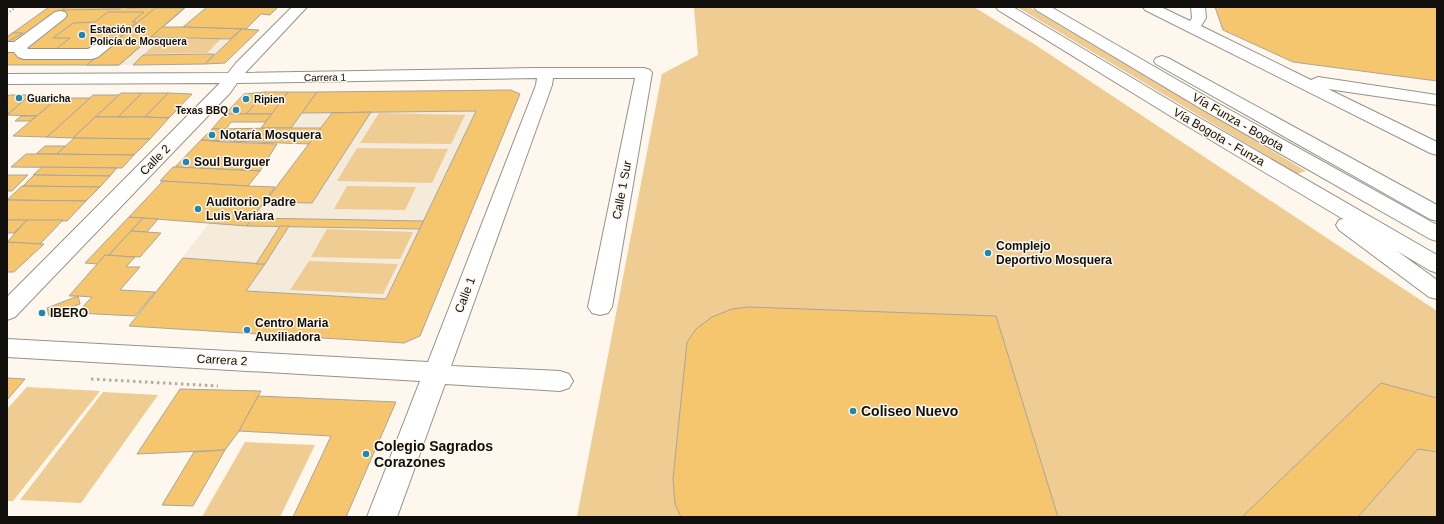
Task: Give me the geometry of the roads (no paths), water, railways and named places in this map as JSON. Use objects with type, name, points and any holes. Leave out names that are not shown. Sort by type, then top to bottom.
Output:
[{"type":"street","name":"Calle 2","points":[[7,311],[234,78],[242,66],[300,7]]},
{"type":"street","name":"Vía Bogota - Funza","points":[[1003,7],[1178,113],[1437,265]]},
{"type":"street","name":"Vía Funza - Bogota","points":[[1041,7],[1206,104],[1437,234]]},
{"type":"street","points":[[1060,7],[1161,61],[1437,214]]},
{"type":"street","points":[[1150,7],[1299,80],[1344,94],[1437,149]]},
{"type":"street","points":[[1193,27],[1199,18],[1198,7]]},
{"type":"street","points":[[60,15],[13,47],[24,54],[92,54],[106,43]]},
{"type":"street","name":"Calle 1","points":[[382,517],[544,85],[546,73]]},
{"type":"street","name":"Carrera 1","points":[[7,79],[644,73]]},
{"type":"street","name":"Calle 1 Sur","points":[[600,307],[644,73]]},
{"type":"street","points":[[1344,94],[1437,100]]},
{"type":"street","points":[[1286,176],[1367,242],[1437,291]]},
{"type":"street","name":"Carrera 2","points":[[7,348],[436,372],[455,376],[560,381]]},
{"type":"place","name":"Estación de Policía de Mosquera","points":[[82,35]]},
{"type":"place","name":"Guaricha","points":[[19,98]]},
{"type":"place","name":"Ripien","points":[[246,99]]},
{"type":"place","name":"Texas BBQ","points":[[236,110]]},
{"type":"place","name":"Notaría Mosquera","points":[[212,135]]},
{"type":"place","name":"Soul Burguer","points":[[186,162]]},
{"type":"place","name":"Auditorio Padre Luis Variara","points":[[198,209]]},
{"type":"place","name":"Complejo Deportivo Mosquera","points":[[988,253]]},
{"type":"place","name":"IBERO","points":[[42,313]]},
{"type":"place","name":"Centro Maria Auxiliadora","points":[[247,330]]},
{"type":"place","name":"Coliseo Nuevo","points":[[853,411]]},
{"type":"place","name":"Colegio Sagrados Corazones","points":[[366,454]]}]
